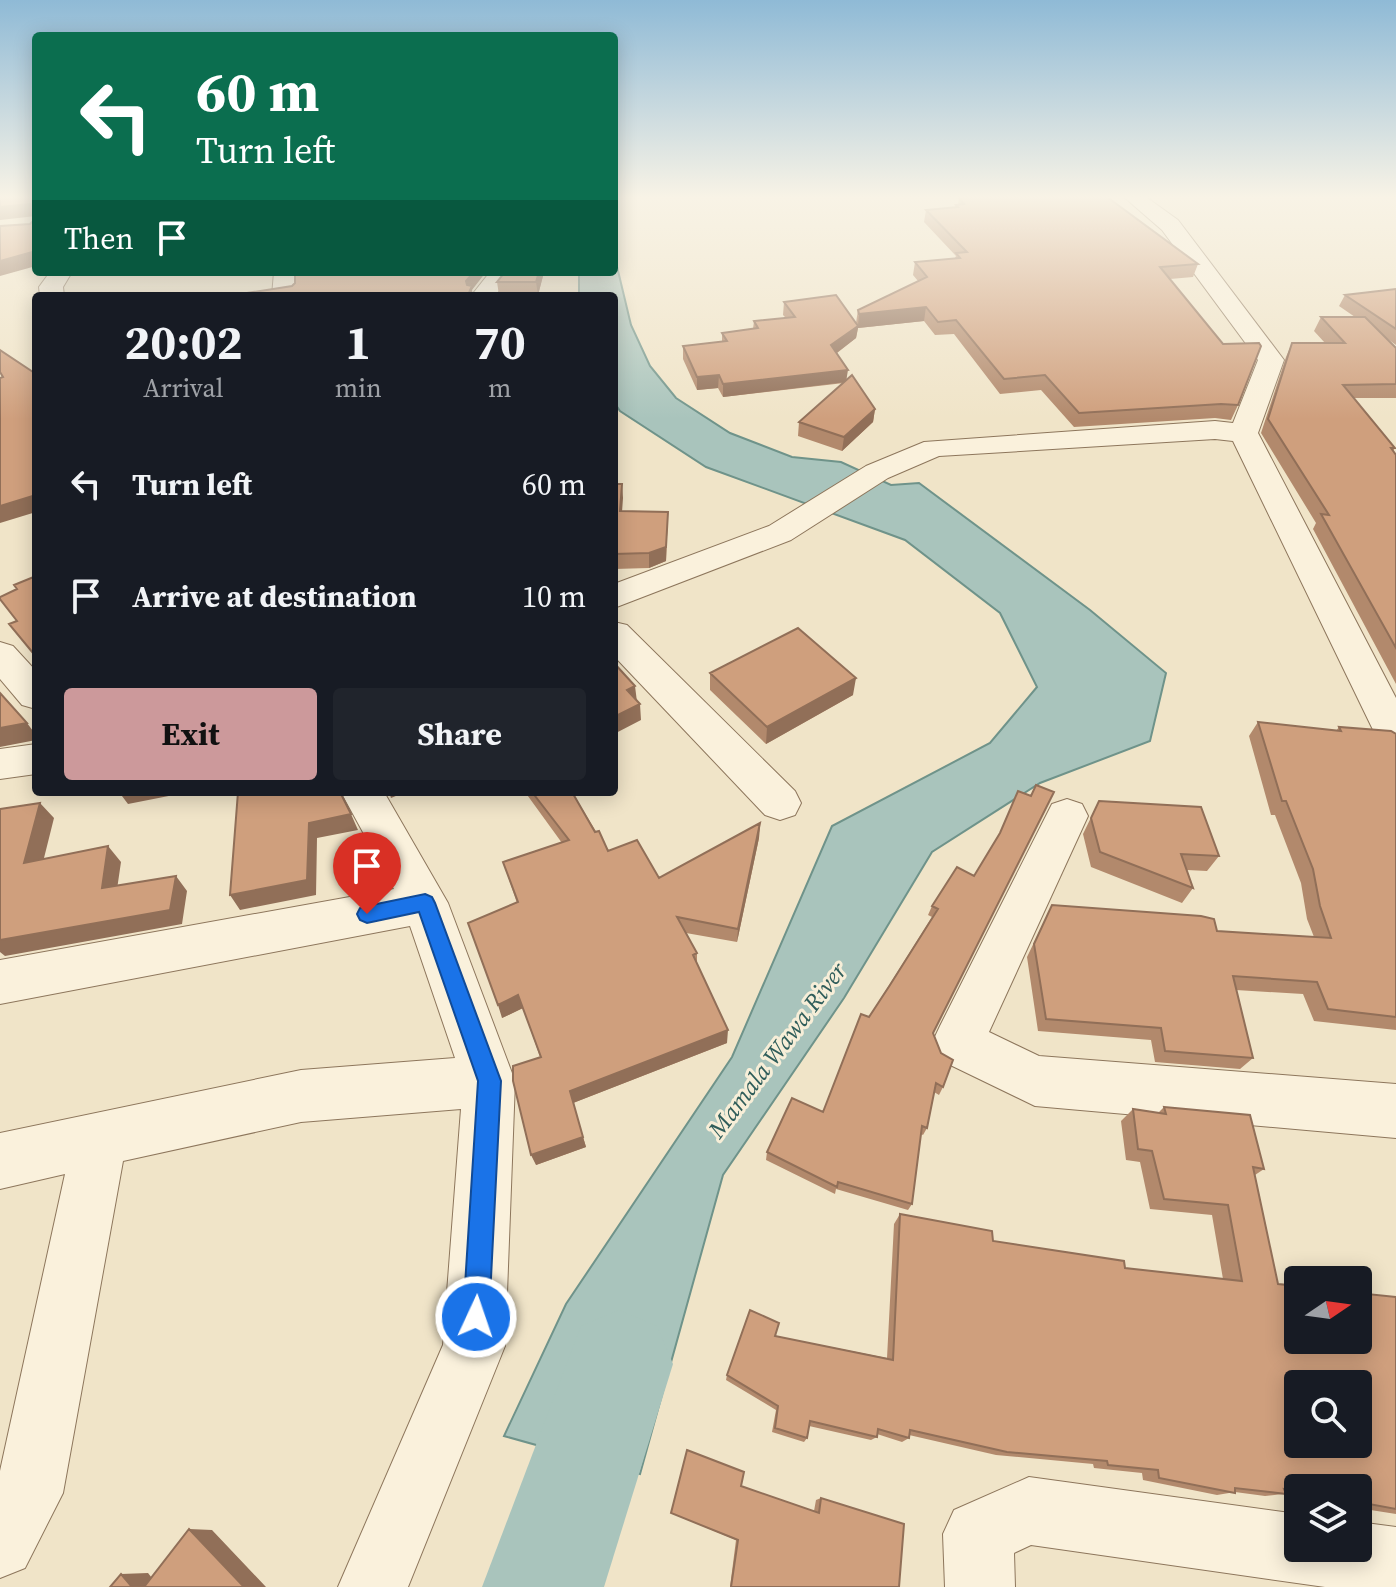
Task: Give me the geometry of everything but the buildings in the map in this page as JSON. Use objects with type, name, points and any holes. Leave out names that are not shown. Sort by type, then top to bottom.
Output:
[{"type":"street","points":[[1204,271],[1271,360],[1244,433],[1396,736]]},
{"type":"street","points":[[486,292],[499,276]]},
{"type":"street","points":[[618,595],[780,533],[877,472],[934,448],[1215,430],[1244,433]]},
{"type":"street","points":[[618,638],[780,803]]},
{"type":"street","points":[[0,655],[32,691]]},
{"type":"street","points":[[0,764],[32,760]]},
{"type":"street","points":[[364,796],[425,903],[489,1081],[474,1346],[373,1587]]},
{"type":"street","points":[[1067,816],[958,1043],[1035,1081],[1396,1111]]},
{"type":"street","points":[[0,982],[425,903]]},
{"type":"street","points":[[0,1161],[301,1096],[489,1081]]},
{"type":"street","points":[[0,1543],[29,1493],[100,1138]]},
{"type":"street","points":[[980,1587],[978,1534],[1029,1511],[1396,1562]]},
{"type":"water","points":[[618,271],[631,325],[650,366],[676,398],[730,433],[792,457],[841,462],[891,485],[919,483],[1090,610],[1166,673],[1150,741],[1040,783],[932,852],[844,998],[723,1175],[640,1474],[504,1436],[566,1304],[732,1057],[832,826],[990,743],[1037,687],[1000,613],[905,540],[706,467],[620,411],[618,292],[579,292],[579,276],[618,276]]},
{"type":"waterway","name":"Mamala Wawa River","points":[[543,1587],[619,1364]]},
{"type":"route","points":[[367,914],[425,903],[489,1081],[476,1317]]}]
